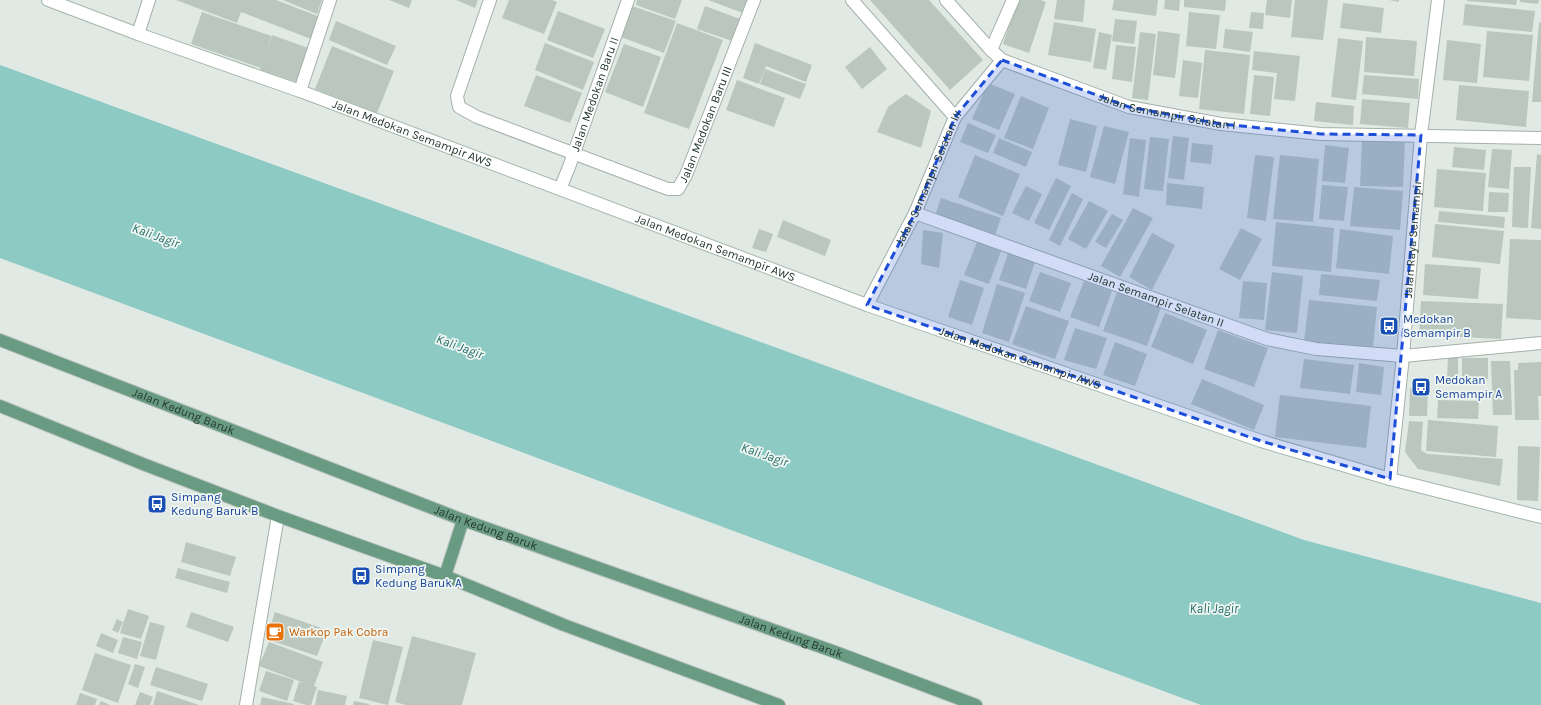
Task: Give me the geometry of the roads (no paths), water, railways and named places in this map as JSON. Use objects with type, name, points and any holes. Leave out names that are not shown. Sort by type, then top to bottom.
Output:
[{"type":"main road","name":"Jalan Kedung Baruk","points":[[0,340],[463,520],[976,705]]},
{"type":"main road","points":[[0,406],[143,464],[278,516],[445,576],[564,625],[779,705]]},
{"type":"main road","points":[[445,576],[463,520]]},
{"type":"street","name":"Jalan Medokan Semampir AWS","points":[[48,0],[138,34],[300,91],[867,304],[1260,441],[1390,479],[1541,516]]},
{"type":"street","points":[[138,34],[149,0]]},
{"type":"street","points":[[300,91],[330,0]]},
{"type":"street","points":[[490,0],[457,96],[460,107],[477,117],[573,152]]},
{"type":"street","name":"Jalan Medokan Baru II","points":[[560,188],[628,0]]},
{"type":"street","name":"Jalan Medokan Baru III","points":[[573,152],[668,189],[678,189],[686,175],[754,0]]},
{"type":"street","points":[[852,0],[956,117]]},
{"type":"street","name":"Jalan Semampir Selatan I","points":[[946,0],[991,50],[1002,60],[1129,107],[1221,124],[1321,134],[1541,138]]},
{"type":"street","points":[[991,50],[1013,0]]},
{"type":"street","name":"Jalan Raya Semampir","points":[[1390,479],[1403,356],[1421,135],[1438,0]]},
{"type":"street","name":"Jalan Semampir Selatan III","points":[[867,304],[915,213],[956,117],[1002,60]]},
{"type":"street","name":"Jalan Semampir Selatan II","points":[[915,213],[1267,339],[1316,349],[1403,356],[1541,343]]},
{"type":"street","points":[[246,705],[278,516]]},
{"type":"water","name":"Kali Jagir","points":[[0,65],[1304,540],[1541,603],[1541,705],[1201,705],[0,258]]},
{"type":"place","name":"Medokan Semampir B","points":[[1389,326]]},
{"type":"place","name":"Medokan Semampir A","points":[[1421,387]]},
{"type":"place","name":"Simpang Kedung Baruk B","points":[[157,504]]},
{"type":"place","name":"Simpang Kedung Baruk A","points":[[361,576]]},
{"type":"place","name":"Warkop Pak Cobra","points":[[275,632]]}]
